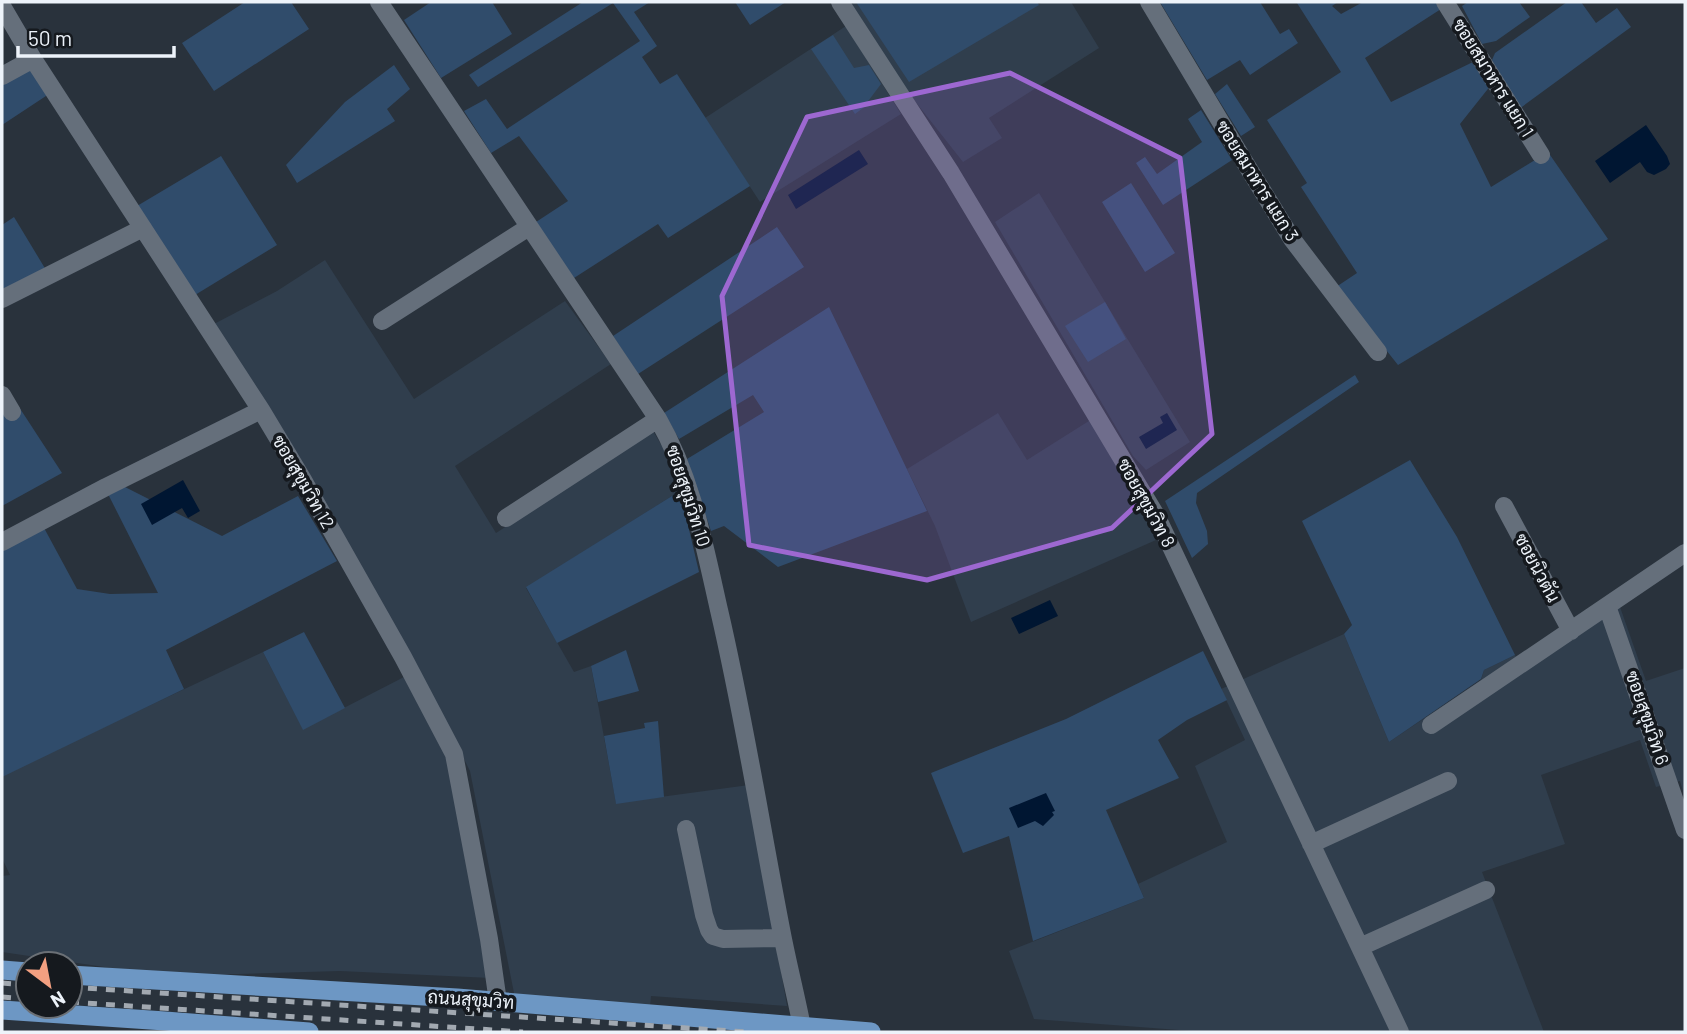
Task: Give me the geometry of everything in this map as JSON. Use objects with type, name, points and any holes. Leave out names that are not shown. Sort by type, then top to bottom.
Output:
[{"type":"main road","name":"ถนนสุขุมวิท","points":[[84,976],[498,1002],[871,1032]]},
{"type":"main road","points":[[2,1010],[234,1030],[309,1032]]},
{"type":"street","name":"ซอยสุขุมวิท 10","points":[[379,2],[658,419],[675,450],[696,512],[729,653],[782,937],[802,1027]]},
{"type":"street","name":"ซอยสุขุมวิท 8","points":[[840,2],[951,173],[1157,517],[1400,1032]]},
{"type":"street","name":"ซอยสมาหาร แยก 3","points":[[1149,2],[1278,218],[1378,352]]},
{"type":"street","name":"ซอยสมาหาร แยก 1","points":[[1445,2],[1541,155]]},
{"type":"street","name":"ซอยสุขุมวิท 12","points":[[2,6],[33,59],[261,410],[415,677],[454,754],[498,1002]]},
{"type":"street","points":[[2,76],[33,59]]},
{"type":"street","points":[[382,321],[529,227]]},
{"type":"street","points":[[2,299],[143,228]]},
{"type":"street","points":[[2,396],[12,412]]},
{"type":"street","points":[[2,542],[261,410]]},
{"type":"street","points":[[506,518],[658,419]]},
{"type":"street","name":"ซอยนิวตัน","points":[[1504,506],[1571,631]]},
{"type":"street","points":[[1431,725],[1685,553]]},
{"type":"street","name":"ซอยสุขุมวิท 6","points":[[1607,606],[1685,830]]},
{"type":"street","points":[[1311,844],[1448,781]]},
{"type":"street","points":[[686,829],[704,915],[713,936],[723,939],[782,937]]},
{"type":"street","points":[[1360,947],[1486,890]]},
{"type":"highlighted area","points":[[1010,73],[1180,158],[1212,434],[1112,528],[927,580],[749,545],[722,296],[807,117]]},
{"type":"shaded area","points":[[245,2],[291,2],[309,29],[214,91],[182,43]]},
{"type":"shaded area","points":[[431,2],[492,2],[512,34],[441,78],[404,20]]},
{"type":"shaded area","points":[[583,2],[650,2],[634,12],[657,46],[642,57],[660,84],[677,74],[750,186],[668,238],[658,224],[574,278],[536,222],[568,201],[519,136],[491,153],[464,111],[486,99],[507,129],[640,41],[613,3],[478,87],[469,75]]},
{"type":"shaded area","points":[[735,2],[786,2],[750,25]]},
{"type":"shaded area","points":[[855,2],[1071,2],[1099,48],[989,118],[1002,138],[963,162],[903,86],[851,5]]},
{"type":"shaded area","points":[[856,2],[1037,2],[1039,5],[909,82]]},
{"type":"shaded area","points":[[1160,2],[1260,2],[1280,34],[1289,29],[1298,43],[1250,75],[1240,60],[1207,80]]},
{"type":"shaded area","points":[[1338,2],[1332,6],[1341,14],[1363,2],[1436,2],[1441,9],[1365,58],[1391,102],[1475,61],[1491,85],[1460,124],[1491,187],[1548,152],[1608,239],[1398,365],[1336,287],[1357,273],[1301,187],[1307,183],[1267,120],[1341,72],[1297,3]]},
{"type":"shaded area","points":[[1468,2],[1519,2],[1530,17],[1496,41],[1482,44],[1462,6]]},
{"type":"shaded area","points":[[1567,2],[1581,2],[1596,23],[1617,8],[1631,27],[1519,109],[1492,60],[1495,53]]},
{"type":"shaded area","points":[[846,26],[901,114],[760,202],[705,118]]},
{"type":"shaded area","points":[[833,35],[854,68],[869,65],[881,84],[863,108],[855,114],[811,49]]},
{"type":"shaded area","points":[[394,65],[410,89],[387,109],[395,121],[297,183],[286,165],[345,102]]},
{"type":"shaded area","points":[[25,70],[35,72],[49,94],[2,125],[2,82]]},
{"type":"shaded area","points":[[1227,84],[1255,127],[1241,136],[1215,94]]},
{"type":"shaded area","points":[[1201,110],[1232,160],[1163,205],[1136,163],[1145,157],[1157,174],[1202,142],[1188,119]]},
{"type":"shaded area","points":[[1646,125],[1670,164],[1654,175],[1647,172],[1640,162],[1610,183],[1595,161]]},
{"type":"shaded area","points":[[859,150],[868,164],[796,209],[788,195]]},
{"type":"shaded area","points":[[221,156],[277,245],[195,295],[137,206]]},
{"type":"shaded area","points":[[1131,183],[1175,253],[1145,272],[1102,202]]},
{"type":"shaded area","points":[[1039,193],[1190,442],[1146,470],[1133,456],[995,222]]},
{"type":"shaded area","points":[[14,217],[46,270],[2,293],[2,225]]},
{"type":"shaded area","points":[[777,227],[804,267],[638,374],[613,336]]},
{"type":"shaded area","points":[[325,260],[414,399],[565,301],[611,364],[455,466],[496,533],[653,431],[674,466],[680,491],[526,588],[574,672],[591,666],[616,803],[749,785],[787,1006],[651,996],[650,1006],[515,998],[470,771],[449,729],[214,324],[277,291]]},
{"type":"shaded area","points":[[1105,302],[1126,339],[1088,362],[1065,326]]},
{"type":"shaded area","points":[[829,307],[927,511],[778,567],[724,526],[711,531],[687,459],[764,412],[753,395],[679,439],[664,413]]},
{"type":"shaded area","points":[[1355,375],[1359,382],[1197,493],[1196,503],[1207,531],[1208,544],[1192,558],[1165,501]]},
{"type":"shaded area","points":[[19,407],[62,473],[2,506],[2,411]]},
{"type":"shaded area","points":[[998,413],[1027,460],[1092,419],[1142,503],[1156,540],[971,622],[935,526],[907,469]]},
{"type":"shaded area","points":[[1167,413],[1177,430],[1146,449],[1139,437],[1163,423],[1160,417]]},
{"type":"shaded area","points":[[1410,460],[1457,537],[1515,655],[1484,670],[1481,679],[1389,742],[1344,634],[1352,625],[1302,521]]},
{"type":"shaded area","points":[[183,480],[200,511],[188,518],[182,508],[152,525],[141,504]]},
{"type":"shaded area","points":[[121,485],[222,536],[298,496],[337,561],[166,650],[184,689],[2,777],[2,548],[43,526],[77,589],[110,594],[158,593],[107,492]]},
{"type":"shaded area","points":[[680,491],[699,572],[557,643],[526,587]]},
{"type":"shaded area","points":[[1050,600],[1058,616],[1019,634],[1011,618]]},
{"type":"shaded area","points":[[1620,607],[1646,681],[1685,668],[1685,798],[1680,781],[1656,787],[1640,740],[1541,775],[1565,844],[1482,872],[1544,1032],[1205,1032],[1034,1019],[1009,951],[1144,898],[1138,884],[1227,842],[1195,766],[1245,740],[1221,689],[1344,634],[1389,742],[1481,680],[1484,670],[1515,655],[1518,660]]},
{"type":"shaded area","points":[[2,629],[68,744],[263,652],[303,729],[404,677],[447,760],[491,978],[340,971],[166,976],[84,964],[84,950],[2,952],[2,876],[10,875],[2,858]]},
{"type":"shaded area","points":[[304,632],[345,708],[303,730],[263,652]]},
{"type":"shaded area","points":[[626,650],[639,691],[598,702],[591,666]]},
{"type":"shaded area","points":[[1203,651],[1227,700],[1187,720],[1158,740],[1179,778],[1106,810],[1144,898],[1033,941],[1009,836],[963,853],[931,773],[1066,719]]},
{"type":"shaded area","points":[[658,721],[664,797],[616,804],[604,736],[645,728],[644,723]]},
{"type":"shaded area","points":[[1046,793],[1055,811],[1052,812],[1054,815],[1043,826],[1035,821],[1018,828],[1009,808]]},
{"type":"railway","points":[[2,983],[14,984]]},
{"type":"railway","points":[[84,988],[747,1032]]},
{"type":"railway","points":[[2,997],[14,998]]},
{"type":"railway","points":[[84,1003],[523,1032]]}]
